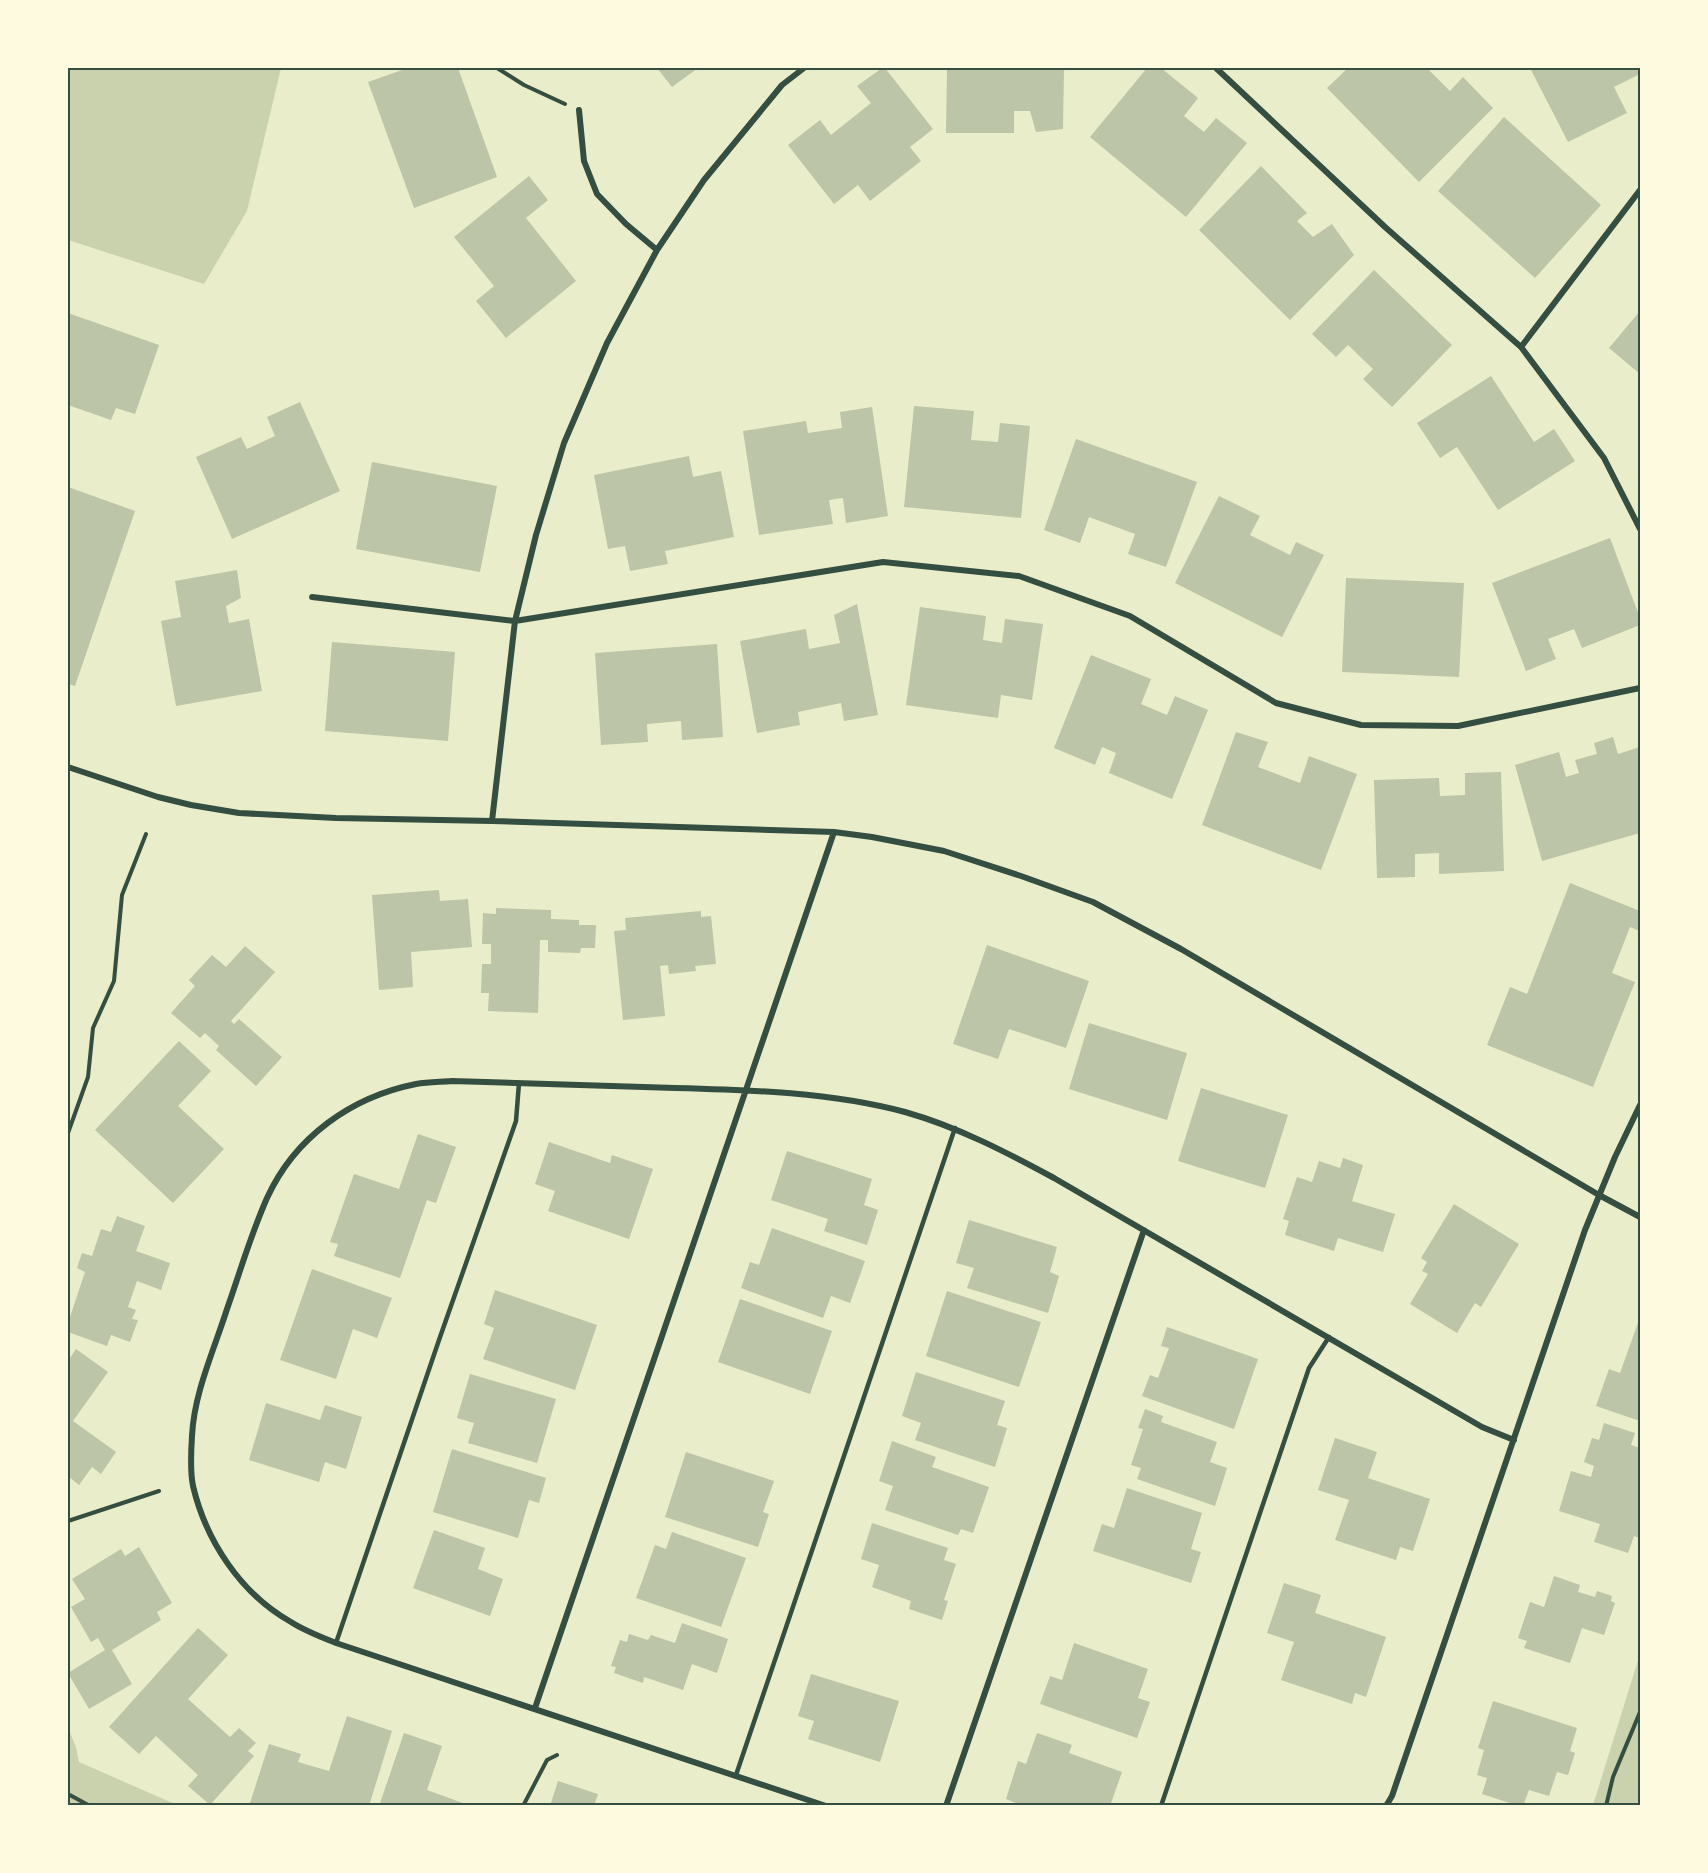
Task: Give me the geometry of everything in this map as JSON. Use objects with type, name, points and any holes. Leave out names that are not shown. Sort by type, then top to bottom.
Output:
[{"type":"street","points":[[492,821],[515,621],[536,535],[564,443],[607,343],[657,250],[704,180],[782,85],[804,68]]},
{"type":"street","points":[[1216,68],[1385,227],[1521,347],[1604,458],[1641,529]]},
{"type":"street","points":[[579,110],[585,161],[597,194],[626,224],[657,250]]},
{"type":"street","points":[[1521,347],[1641,190]]},
{"type":"street","points":[[312,597],[515,621],[883,562],[1019,576],[1130,615],[1276,703],[1361,725],[1458,726],[1641,688]]},
{"type":"street","points":[[68,767],[191,806],[238,813],[336,818],[834,832],[944,851],[1093,902],[1181,949],[1599,1195],[1641,1217]]},
{"type":"street","points":[[535,1708],[834,832]]},
{"type":"street","points":[[826,1806],[336,1643],[290,1622],[269,1607],[245,1586],[225,1560],[209,1531],[193,1483],[192,1435],[197,1402],[253,1232],[268,1196],[284,1170],[303,1146],[327,1123],[353,1105],[387,1092],[418,1084],[452,1081],[812,1094],[904,1112],[955,1128],[1054,1178],[1482,1427],[1514,1440]]},
{"type":"street","points":[[1386,1806],[1392,1796],[1585,1230],[1615,1157],[1641,1105]]},
{"type":"street","points":[[946,1806],[1144,1230]]},
{"type":"lane","points":[[336,1643],[516,1121],[519,1083]]},
{"type":"lane","points":[[735,1775],[955,1128]]},
{"type":"lane","points":[[1161,1806],[1309,1368],[1329,1337]]},
{"type":"path","points":[[497,68],[524,86],[579,110]]},
{"type":"path","points":[[68,1133],[88,1077],[93,1028],[114,981],[122,895],[147,834]]},
{"type":"path","points":[[68,1521],[159,1491]]},
{"type":"path","points":[[1606,1806],[1612,1777],[1641,1712]]},
{"type":"path","points":[[523,1806],[547,1760],[557,1755]]},
{"type":"path","points":[[68,1794],[90,1806]]},
{"type":"green space","points":[[68,68],[281,68],[247,211],[204,284],[68,240]]},
{"type":"green space","points":[[1640,1654],[1640,1805],[1593,1805]]},
{"type":"green space","points":[[68,1728],[79,1762],[177,1805],[68,1805]]},
{"type":"building","points":[[408,68],[458,68],[497,177],[414,208],[368,82]]},
{"type":"building","points":[[657,68],[698,68],[672,87]]},
{"type":"building","points":[[885,68],[933,129],[910,147],[921,161],[870,201],[858,185],[834,204],[788,145],[820,120],[831,135],[871,103],[857,86]]},
{"type":"building","points":[[947,68],[1064,68],[1063,129],[1036,132],[1030,111],[1014,111],[1014,133],[946,133]]},
{"type":"building","points":[[1147,68],[1161,68],[1198,98],[1184,116],[1204,132],[1216,118],[1247,143],[1186,217],[1090,137]]},
{"type":"building","points":[[1348,68],[1427,68],[1450,91],[1463,77],[1493,108],[1419,182],[1327,88]]},
{"type":"building","points":[[1530,68],[1640,68],[1640,74],[1614,87],[1627,113],[1568,142]]},
{"type":"building","points":[[1504,117],[1601,205],[1535,278],[1438,191]]},
{"type":"building","points":[[1261,166],[1307,213],[1297,221],[1313,237],[1332,224],[1354,255],[1290,320],[1199,230]]},
{"type":"building","points":[[529,176],[548,200],[526,218],[576,281],[506,338],[476,301],[494,286],[454,237]]},
{"type":"building","points":[[1374,270],[1452,345],[1392,407],[1363,379],[1373,369],[1348,345],[1336,357],[1312,334]]},
{"type":"building","points":[[1640,311],[1640,374],[1609,348]]},
{"type":"building","points":[[68,313],[159,345],[135,414],[116,408],[111,420],[68,405]]},
{"type":"building","points":[[1491,376],[1534,442],[1554,429],[1575,461],[1498,510],[1457,447],[1440,458],[1417,423]]},
{"type":"building","points":[[300,402],[340,491],[232,539],[196,457],[241,437],[247,449],[275,436],[267,417]]},
{"type":"building","points":[[914,406],[974,411],[971,440],[998,442],[1000,423],[1030,426],[1021,518],[904,507]]},
{"type":"building","points":[[872,407],[888,516],[846,523],[843,498],[829,500],[833,524],[759,535],[743,431],[806,421],[808,433],[842,428],[840,412]]},
{"type":"building","points":[[1076,439],[1197,482],[1166,567],[1128,554],[1135,534],[1089,517],[1080,543],[1044,530]]},
{"type":"building","points":[[689,456],[693,477],[721,471],[734,537],[665,551],[668,564],[630,571],[625,546],[608,549],[594,475]]},
{"type":"building","points":[[372,462],[497,486],[480,572],[356,549]]},
{"type":"building","points":[[68,487],[135,511],[75,686],[68,684]]},
{"type":"building","points":[[1219,496],[1260,516],[1250,535],[1290,555],[1296,542],[1324,555],[1282,637],[1175,583]]},
{"type":"building","points":[[1610,538],[1640,618],[1640,625],[1582,648],[1574,629],[1548,639],[1556,659],[1526,671],[1492,583]]},
{"type":"building","points":[[237,570],[241,598],[226,606],[229,623],[249,619],[262,691],[176,706],[161,621],[181,617],[175,581]]},
{"type":"building","points":[[1346,578],[1464,583],[1459,677],[1342,672]]},
{"type":"building","points":[[857,604],[878,715],[844,721],[841,703],[798,712],[800,725],[757,733],[740,641],[806,629],[809,649],[840,643],[834,615]]},
{"type":"building","points":[[920,607],[986,616],[983,640],[1002,643],[1005,619],[1043,624],[1032,700],[1001,695],[998,718],[906,705]]},
{"type":"building","points":[[332,642],[455,652],[448,741],[325,731]]},
{"type":"building","points":[[717,644],[723,737],[682,740],[681,721],[647,724],[648,742],[601,745],[595,653]]},
{"type":"building","points":[[1091,655],[1151,679],[1141,704],[1167,715],[1175,696],[1208,710],[1172,799],[1109,773],[1116,753],[1102,747],[1095,765],[1054,748]]},
{"type":"building","points":[[1236,732],[1268,742],[1258,767],[1300,783],[1309,756],[1357,774],[1321,870],[1202,825]]},
{"type":"building","points":[[1613,737],[1618,754],[1640,747],[1640,833],[1542,861],[1515,765],[1559,752],[1566,777],[1579,773],[1575,760],[1597,754],[1594,743]]},
{"type":"building","points":[[1501,772],[1504,871],[1439,874],[1439,853],[1415,854],[1415,877],[1377,878],[1374,780],[1439,778],[1440,796],[1465,795],[1465,773]]},
{"type":"building","points":[[1570,883],[1640,911],[1640,931],[1630,927],[1612,973],[1635,982],[1593,1087],[1487,1045],[1510,987],[1527,994]]},
{"type":"building","points":[[439,890],[440,901],[468,899],[472,947],[411,952],[413,987],[379,990],[372,895]]},
{"type":"building","points":[[496,908],[551,910],[551,919],[579,920],[579,925],[596,925],[595,948],[581,948],[580,953],[548,952],[548,940],[540,940],[538,1013],[488,1011],[489,993],[481,993],[482,964],[491,964],[491,944],[482,944],[483,913],[496,914]]},
{"type":"building","points":[[701,911],[701,917],[711,916],[716,964],[695,966],[696,971],[669,974],[668,965],[660,966],[665,1016],[623,1020],[614,931],[626,930],[625,918]]},
{"type":"building","points":[[987,945],[1089,981],[1066,1048],[1009,1029],[998,1059],[953,1044]]},
{"type":"building","points":[[245,946],[275,972],[231,1021],[234,1024],[239,1019],[282,1057],[256,1086],[216,1050],[219,1046],[205,1033],[200,1038],[171,1013],[195,986],[189,980],[212,955],[226,967]]},
{"type":"building","points":[[1089,1023],[1187,1053],[1167,1120],[1069,1089]]},
{"type":"building","points":[[179,1041],[211,1071],[178,1106],[224,1149],[173,1203],[95,1130]]},
{"type":"building","points":[[1201,1088],[1288,1115],[1265,1188],[1178,1161]]},
{"type":"building","points":[[418,1134],[456,1147],[436,1203],[427,1200],[400,1278],[334,1256],[338,1244],[330,1242],[354,1174],[399,1189]]},
{"type":"building","points":[[549,1142],[610,1163],[612,1155],[653,1169],[629,1239],[548,1211],[555,1191],[535,1184]]},
{"type":"building","points":[[787,1151],[872,1179],[864,1205],[878,1210],[867,1245],[824,1231],[828,1219],[771,1200]]},
{"type":"building","points":[[1343,1158],[1363,1165],[1352,1201],[1395,1214],[1383,1252],[1338,1238],[1334,1251],[1285,1235],[1289,1221],[1283,1219],[1297,1177],[1312,1182],[1319,1161],[1340,1168]]},
{"type":"building","points":[[1454,1204],[1519,1244],[1481,1307],[1475,1303],[1457,1333],[1410,1304],[1428,1274],[1422,1271],[1427,1262],[1421,1258]]},
{"type":"building","points":[[117,1216],[145,1226],[136,1251],[170,1263],[161,1290],[137,1281],[128,1307],[136,1310],[132,1319],[138,1320],[130,1342],[111,1335],[107,1346],[68,1332],[68,1323],[85,1272],[77,1268],[82,1253],[92,1256],[101,1229],[111,1232]]},
{"type":"building","points":[[969,1220],[1057,1247],[1050,1272],[1059,1276],[1048,1313],[967,1288],[974,1268],[956,1263]]},
{"type":"building","points":[[772,1228],[865,1261],[850,1303],[831,1296],[823,1318],[741,1288],[750,1262],[759,1265]]},
{"type":"building","points":[[312,1269],[392,1298],[377,1338],[353,1329],[336,1379],[280,1360]]},
{"type":"building","points":[[495,1290],[597,1325],[575,1390],[483,1359],[494,1328],[484,1324]]},
{"type":"building","points":[[947,1291],[1041,1322],[1019,1387],[926,1356]]},
{"type":"building","points":[[740,1299],[832,1331],[810,1394],[718,1362]]},
{"type":"building","points":[[1639,1320],[1640,1421],[1596,1406],[1609,1369],[1620,1373]]},
{"type":"building","points":[[1167,1327],[1258,1359],[1234,1429],[1142,1396],[1150,1375],[1158,1378],[1169,1348],[1161,1346]]},
{"type":"building","points":[[76,1349],[108,1372],[73,1421],[116,1452],[101,1474],[92,1467],[79,1485],[68,1476],[68,1361]]},
{"type":"building","points":[[916,1372],[1005,1401],[997,1425],[1007,1428],[995,1467],[915,1440],[921,1423],[902,1416]]},
{"type":"building","points":[[470,1374],[556,1399],[537,1463],[468,1443],[474,1423],[457,1418]]},
{"type":"building","points":[[266,1403],[320,1420],[325,1405],[362,1417],[346,1469],[325,1462],[319,1482],[249,1460]]},
{"type":"building","points":[[1145,1409],[1163,1416],[1161,1422],[1217,1442],[1210,1462],[1227,1468],[1215,1506],[1137,1479],[1141,1468],[1131,1465],[1143,1429],[1138,1428]]},
{"type":"building","points":[[1604,1423],[1635,1433],[1631,1445],[1640,1448],[1640,1538],[1634,1536],[1628,1553],[1594,1542],[1600,1524],[1559,1511],[1571,1471],[1591,1477],[1594,1466],[1584,1462],[1592,1438],[1599,1440]]},
{"type":"building","points":[[1335,1438],[1377,1452],[1368,1478],[1430,1499],[1413,1551],[1400,1547],[1396,1560],[1335,1540],[1349,1500],[1318,1490]]},
{"type":"building","points":[[892,1441],[936,1457],[932,1467],[989,1487],[973,1533],[961,1529],[958,1535],[885,1510],[893,1486],[879,1481]]},
{"type":"building","points":[[452,1449],[546,1478],[539,1503],[529,1500],[518,1538],[433,1512]]},
{"type":"building","points":[[686,1452],[774,1481],[763,1512],[769,1514],[758,1547],[665,1517]]},
{"type":"building","points":[[1127,1488],[1202,1513],[1191,1549],[1201,1552],[1191,1583],[1093,1551],[1102,1524],[1114,1528]]},
{"type":"building","points":[[872,1523],[948,1548],[944,1560],[956,1564],[944,1600],[948,1601],[942,1620],[909,1609],[911,1601],[872,1587],[879,1565],[861,1559]]},
{"type":"building","points":[[434,1530],[485,1548],[478,1569],[503,1579],[490,1616],[413,1588]]},
{"type":"building","points":[[672,1532],[746,1558],[721,1627],[636,1598],[655,1545],[666,1549]]},
{"type":"building","points":[[139,1547],[172,1603],[157,1612],[161,1620],[112,1650],[132,1684],[89,1709],[68,1673],[105,1650],[98,1638],[91,1642],[71,1607],[85,1599],[72,1579],[121,1549],[125,1556]]},
{"type":"building","points":[[1554,1576],[1580,1585],[1578,1592],[1595,1597],[1597,1591],[1612,1596],[1611,1601],[1615,1603],[1604,1635],[1582,1628],[1570,1663],[1524,1648],[1527,1641],[1518,1638],[1530,1602],[1544,1607]]},
{"type":"building","points":[[1284,1583],[1321,1595],[1315,1613],[1386,1637],[1366,1697],[1355,1693],[1352,1704],[1281,1680],[1294,1642],[1267,1633]]},
{"type":"building","points":[[682,1623],[728,1639],[717,1673],[692,1664],[683,1690],[644,1677],[643,1683],[614,1673],[616,1667],[611,1666],[620,1640],[627,1642],[629,1634],[648,1640],[651,1635],[675,1643]]},
{"type":"building","points":[[198,1628],[228,1655],[188,1699],[230,1737],[239,1728],[256,1743],[248,1751],[254,1756],[210,1805],[188,1786],[198,1775],[156,1736],[139,1754],[109,1727]]},
{"type":"building","points":[[1074,1643],[1148,1669],[1138,1698],[1150,1702],[1137,1738],[1040,1704],[1050,1676],[1062,1680]]},
{"type":"building","points":[[811,1674],[899,1701],[880,1762],[808,1739],[814,1721],[798,1716]]},
{"type":"building","points":[[1493,1701],[1577,1728],[1570,1751],[1575,1753],[1568,1775],[1557,1772],[1549,1796],[1529,1790],[1523,1806],[1519,1806],[1482,1794],[1487,1778],[1477,1775],[1484,1750],[1478,1748]]},
{"type":"building","points":[[347,1716],[392,1731],[369,1806],[249,1806],[269,1744],[301,1754],[298,1762],[329,1771]]},
{"type":"building","points":[[404,1733],[442,1746],[427,1790],[471,1806],[379,1806]]},
{"type":"building","points":[[1037,1733],[1072,1745],[1069,1753],[1122,1772],[1110,1806],[1023,1806],[1006,1799],[1018,1761],[1026,1764]]},
{"type":"building","points":[[558,1781],[598,1794],[594,1806],[550,1806]]}]
